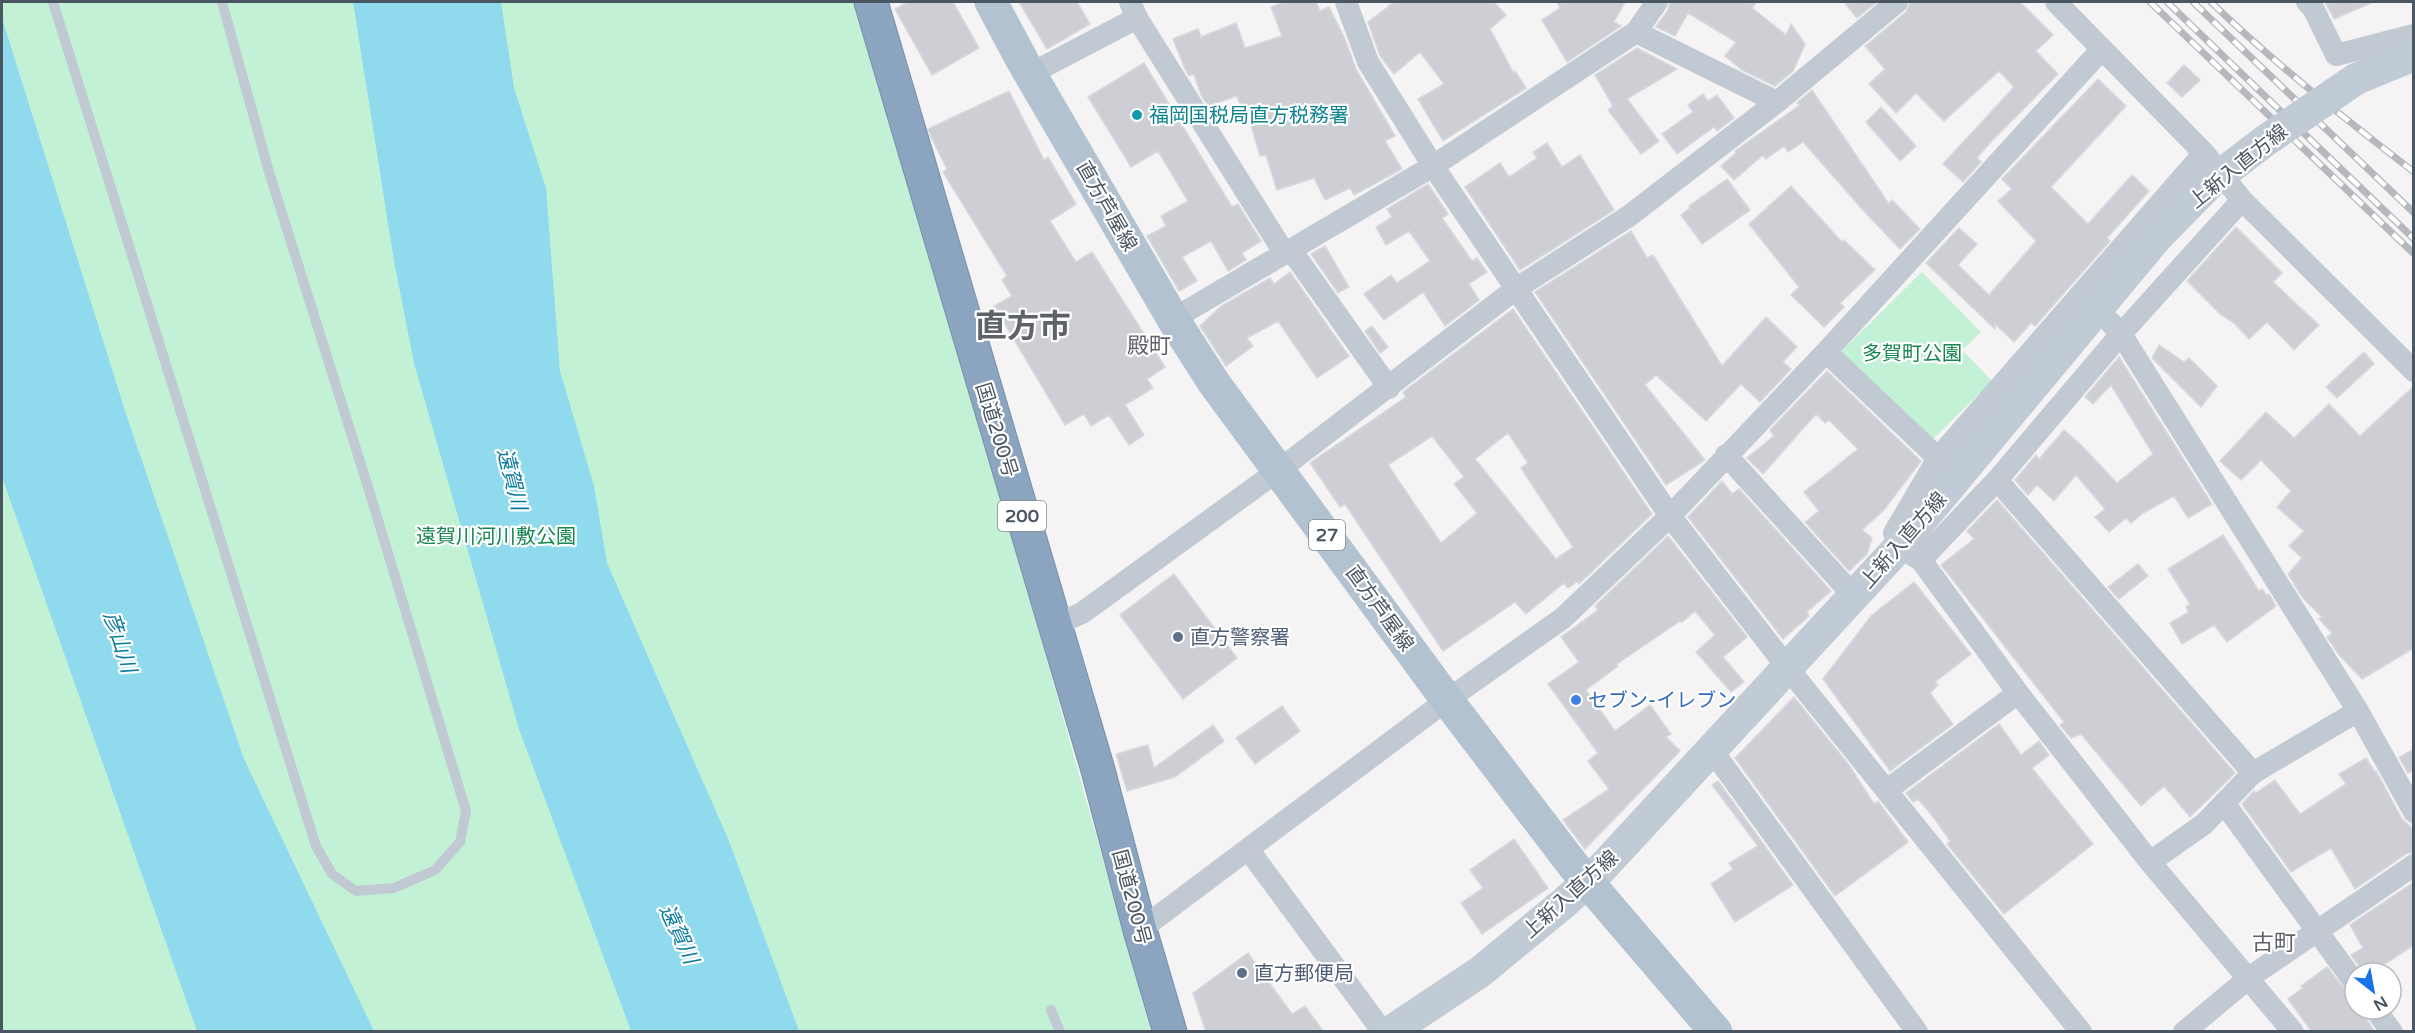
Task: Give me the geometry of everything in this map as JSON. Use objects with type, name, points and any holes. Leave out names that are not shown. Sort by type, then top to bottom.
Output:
[{"type":"highway","name":"国道200号","points":[[872,2],[1098,770],[1140,930],[1170,1032]]},
{"type":"main road","name":"直方芦屋線","points":[[991,2],[1030,74],[1173,319],[1214,383],[1447,700],[1587,882],[1716,1032]]},
{"type":"main road","name":"上新入直方線","points":[[1390,1032],[1480,972],[1587,882],[1854,596],[1910,553],[2157,237],[2211,182],[2265,141],[2356,79],[2414,55]]},
{"type":"street","points":[[1346,2],[1368,62],[1433,166],[1670,516],[1787,667],[2081,1032]]},
{"type":"street","points":[[1173,319],[1433,166],[1635,32],[1657,2]]},
{"type":"street","points":[[1055,625],[1082,612],[1280,470],[1517,288],[1629,216],[1778,102],[1897,2]]},
{"type":"street","points":[[2056,2],[2204,153],[2242,200],[2414,371]]},
{"type":"street","points":[[2307,2],[2313,8],[2336,55],[2414,35]]},
{"type":"street","points":[[1030,74],[1133,10],[1288,252],[1389,388]]},
{"type":"street","points":[[1635,32],[1778,102]]},
{"type":"street","points":[[1140,930],[1447,700],[1563,618],[1670,516],[1826,352],[2102,49]]},
{"type":"street","points":[[2204,153],[1938,458],[1894,533],[2150,862],[2250,977],[2293,1032]]},
{"type":"street","points":[[1910,553],[1997,480],[2116,328],[2242,200]]},
{"type":"street","points":[[2116,328],[2358,711],[2414,812]]},
{"type":"street","points":[[1826,352],[1938,458]]},
{"type":"street","points":[[1726,455],[1854,596]]},
{"type":"street","points":[[1997,480],[2253,773]]},
{"type":"street","points":[[1887,790],[2018,693]]},
{"type":"street","points":[[2150,862],[2204,824],[2253,773],[2358,711]]},
{"type":"street","points":[[1712,750],[1917,1032]]},
{"type":"street","points":[[2224,803],[2343,966]]},
{"type":"street","points":[[1248,849],[1383,1032]]},
{"type":"street","points":[[2184,1032],[2250,977],[2414,865]]},
{"type":"lane","points":[[53,2],[316,846],[332,874],[356,891],[394,888],[435,870],[460,842],[466,811],[368,487],[269,172],[222,2]]},
{"type":"lane","points":[[1051,1010],[1060,1032]]},
{"type":"green space","name":"遠賀川河川敷公園","points":[[2,2],[854,2],[1039,632],[1151,1031],[2,1032]]},
{"type":"green space","name":"多賀町公園","points":[[1922,272],[1981,332],[1962,350],[1992,381],[1930,442],[1841,352]]},
{"type":"water","name":"遠賀川","points":[[353,2],[501,2],[514,88],[546,188],[560,371],[594,486],[607,563],[729,841],[799,1031],[631,1031],[519,729],[414,363],[394,261]]},
{"type":"water","name":"彦山川","points":[[2,18],[126,414],[244,759],[374,1031],[197,1031],[2,477]]},
{"type":"building","points":[[908,2],[953,2],[979,48],[932,75],[895,9]]},
{"type":"building","points":[[1019,2],[1077,2],[1090,24],[1047,49]]},
{"type":"building","points":[[1285,2],[1316,2],[1320,11],[1329,7],[1345,39],[1356,69],[1395,136],[1385,141],[1402,169],[1354,195],[1350,188],[1325,200],[1314,178],[1277,190],[1266,155],[1260,156],[1248,115],[1244,116],[1237,96],[1208,106],[1201,95],[1194,74],[1189,76],[1185,69],[1173,39],[1198,29],[1201,37],[1236,23],[1245,48],[1282,36],[1271,7]]},
{"type":"building","points":[[1394,2],[1494,2],[1506,15],[1490,29],[1513,72],[1515,71],[1526,88],[1443,141],[1418,99],[1444,84],[1420,52],[1394,74],[1380,56],[1368,22]]},
{"type":"building","points":[[1557,2],[1625,2],[1614,22],[1621,26],[1567,62],[1542,20],[1560,8]]},
{"type":"building","points":[[1670,2],[1757,2],[1752,8],[1786,35],[1791,24],[1805,44],[1793,71],[1775,86],[1742,70],[1725,56],[1736,42],[1688,13],[1675,36],[1656,27],[1668,10]]},
{"type":"building","points":[[1844,2],[1877,2],[1857,18]]},
{"type":"building","points":[[1910,2],[2020,2],[2053,35],[2036,51],[2058,74],[1988,145],[1977,158],[1981,162],[1963,182],[1943,164],[2014,87],[1999,71],[1944,121],[1916,93],[1896,113],[1869,84],[1885,69],[1865,46],[1906,12]]},
{"type":"building","points":[[2325,2],[2373,2],[2334,19]]},
{"type":"building","points":[[1637,48],[1677,69],[1627,99],[1659,141],[1641,154],[1608,110],[1613,106],[1595,75]]},
{"type":"building","points":[[1144,63],[1232,207],[1238,204],[1261,241],[1242,253],[1246,260],[1228,271],[1211,241],[1182,257],[1197,281],[1179,291],[1147,236],[1166,226],[1161,216],[1188,201],[1158,151],[1131,167],[1088,97]]},
{"type":"building","points":[[2184,65],[2200,80],[2182,97],[2167,83]]},
{"type":"building","points":[[2098,79],[2126,106],[2051,187],[2088,224],[2132,175],[2149,191],[2107,238],[2110,241],[2035,326],[2031,323],[2014,342],[1995,324],[1995,329],[1926,263],[1959,228],[1977,244],[1958,265],[1989,295],[2036,241],[1998,201],[2012,189],[2002,179]]},
{"type":"building","points":[[1812,90],[1889,204],[1892,200],[1920,229],[1900,249],[1803,142],[1788,152],[1784,146],[1766,159],[1763,155],[1734,180],[1721,166],[1736,153],[1735,151],[1800,105],[1797,103]]},
{"type":"building","points":[[1009,91],[1044,160],[1048,157],[1076,204],[1050,221],[1076,262],[1092,252],[1165,367],[1147,379],[1153,388],[1125,405],[1144,435],[1129,445],[1109,415],[1091,426],[1084,414],[1065,425],[994,306],[1012,296],[1002,280],[1007,276],[943,172],[947,169],[928,129]]},
{"type":"building","points":[[1703,94],[1708,101],[1717,95],[1734,118],[1717,131],[1714,127],[1677,154],[1662,134],[1693,112],[1688,105]]},
{"type":"building","points":[[1881,107],[1916,146],[1900,161],[1866,122]]},
{"type":"building","points":[[1547,143],[1562,167],[1580,155],[1614,210],[1520,270],[1465,187],[1500,163],[1509,177],[1537,158],[1533,152]]},
{"type":"building","points":[[1727,179],[1750,210],[1702,244],[1681,215],[1690,208],[1689,206]]},
{"type":"building","points":[[1428,184],[1448,214],[1442,218],[1472,261],[1477,258],[1487,272],[1469,284],[1479,300],[1445,326],[1423,292],[1384,320],[1364,294],[1391,275],[1397,283],[1430,261],[1409,231],[1386,245],[1376,227],[1392,217],[1387,209]]},
{"type":"building","points":[[1791,186],[1842,242],[1844,240],[1875,270],[1840,303],[1844,307],[1824,327],[1791,295],[1799,287],[1749,224]]},
{"type":"building","points":[[2236,227],[2282,273],[2273,282],[2319,325],[2294,350],[2267,322],[2249,339],[2187,281]]},
{"type":"building","points":[[1631,231],[1647,258],[1653,255],[1722,366],[1766,317],[1797,347],[1783,362],[1791,369],[1760,402],[1741,384],[1706,421],[1656,375],[1645,385],[1705,460],[1666,485],[1535,292]]},
{"type":"building","points":[[1325,246],[1349,287],[1338,293],[1311,254]]},
{"type":"building","points":[[1290,272],[1349,356],[1317,378],[1278,321],[1247,338],[1253,346],[1226,366],[1200,326],[1221,306],[1270,278],[1274,284]]},
{"type":"building","points":[[1513,309],[1652,514],[1579,584],[1578,581],[1568,588],[1564,583],[1526,614],[1515,602],[1443,651],[1345,504],[1340,507],[1310,463],[1406,397],[1403,392]],"holes":[[[1508,433],[1528,463],[1521,468],[1573,547],[1556,559],[1475,459]],[[1432,436],[1464,477],[1454,484],[1477,513],[1441,543],[1388,465]]]},
{"type":"building","points":[[1372,326],[1388,347],[1380,353],[1365,331]]},
{"type":"building","points":[[2159,345],[2184,362],[2189,358],[2217,386],[2201,407],[2152,358]]},
{"type":"building","points":[[2364,352],[2374,364],[2337,398],[2326,387]]},
{"type":"building","points":[[2119,357],[2212,504],[2188,518],[2174,496],[2143,513],[2131,523],[2126,518],[2109,532],[2095,517],[2105,509],[2076,475],[2054,501],[2037,485],[2028,495],[2015,480],[2036,455],[2039,459],[2064,430],[2117,483],[2153,454],[2111,385],[2093,404],[2085,397]]},
{"type":"building","points":[[1827,371],[1921,461],[1884,510],[1862,530],[1872,538],[1867,554],[1849,571],[1805,522],[1819,511],[1804,492],[1858,449],[1829,420],[1825,423],[1816,414],[1763,474],[1747,458],[1774,436],[1770,430]]},
{"type":"building","points":[[2414,386],[2414,648],[2362,679],[2339,655],[2327,637],[2332,633],[2319,619],[2322,617],[2302,597],[2288,574],[2302,558],[2289,546],[2304,531],[2277,507],[2291,491],[2261,460],[2241,480],[2220,461],[2266,412],[2294,438],[2329,404],[2360,436]]},
{"type":"building","points":[[1722,481],[1732,494],[1739,489],[1831,591],[1807,612],[1809,616],[1783,639],[1688,517]]},
{"type":"building","points":[[1997,500],[2235,773],[2190,817],[2164,786],[2141,806],[2081,734],[2071,738],[2060,725],[2064,722],[1941,565],[1974,539],[1967,531]]},
{"type":"building","points":[[2223,535],[2259,591],[2262,589],[2267,596],[2269,594],[2276,606],[2227,642],[2214,625],[2182,644],[2170,623],[2189,612],[2186,607],[2190,604],[2168,569]]},
{"type":"building","points":[[1668,536],[1747,637],[1723,657],[1744,682],[1731,692],[1696,652],[1715,635],[1695,611],[1617,664],[1618,666],[1586,690],[1615,731],[1650,705],[1671,734],[1666,737],[1680,751],[1585,849],[1563,820],[1609,789],[1588,761],[1598,753],[1548,684],[1579,662],[1561,637],[1598,610],[1595,606]]},
{"type":"building","points":[[2138,564],[2148,576],[2119,599],[2108,587]]},
{"type":"building","name":"直方警察署","points":[[1174,574],[1237,658],[1183,699],[1120,615]]},
{"type":"building","points":[[1914,582],[1971,654],[1935,682],[1938,685],[1930,693],[1953,724],[1890,771],[1823,679],[1871,616]]},
{"type":"building","points":[[1794,697],[1849,765],[1874,804],[1878,801],[1908,842],[1835,896],[1735,758]]},
{"type":"building","points":[[1282,706],[1300,731],[1255,764],[1236,738]]},
{"type":"building","points":[[1999,724],[2021,755],[2039,741],[2049,755],[2032,768],[2093,844],[2004,914],[1947,844],[1950,841],[1934,818],[1918,799],[1913,802],[1906,793]]},
{"type":"building","points":[[1213,725],[1224,741],[1175,777],[1127,791],[1116,754],[1148,745],[1154,768]]},
{"type":"building","points":[[2414,749],[2414,770],[2408,773],[2399,757]]},
{"type":"building","points":[[2366,758],[2376,771],[2402,819],[2414,830],[2414,852],[2406,854],[2355,889],[2331,848],[2291,872],[2242,804],[2254,791],[2256,793],[2275,780],[2300,814],[2346,784],[2339,774]]},
{"type":"building","points":[[1718,781],[1793,885],[1735,922],[1711,884],[1733,869],[1729,863],[1758,846],[1712,785]]},
{"type":"building","points":[[1514,839],[1548,888],[1482,934],[1461,903],[1483,888],[1470,870]]},
{"type":"building","points":[[2414,882],[2414,945],[2389,961],[2355,961],[2351,955],[2363,948],[2350,925]]},
{"type":"building","name":"直方郵便局","points":[[1248,953],[1292,1014],[1305,1006],[1324,1032],[1206,1032],[1193,993]]},
{"type":"building","points":[[2327,967],[2343,987],[2343,1021],[2368,1021],[2375,1032],[2312,1032],[2288,999],[2303,988],[2301,986]]},
{"type":"railway","points":[[2150,2],[2414,254]]},
{"type":"railway","points":[[2167,2],[2414,239]]},
{"type":"railway","points":[[2193,2],[2414,213]]},
{"type":"railway","points":[[2211,2],[2284,68],[2414,172]]},
{"type":"place","name":"福岡国税局直方税務署","points":[[1137,115]]},
{"type":"place","name":"直方警察署","points":[[1178,637]]},
{"type":"place","name":"セブン-イレブン","points":[[1576,700]]},
{"type":"place","name":"直方郵便局","points":[[1242,973]]},
{"type":"district","name":"直方市","points":[[1023,326]]},
{"type":"district","name":"殿町","points":[[1149,345]]},
{"type":"district","name":"古町","points":[[2274,942]]}]
